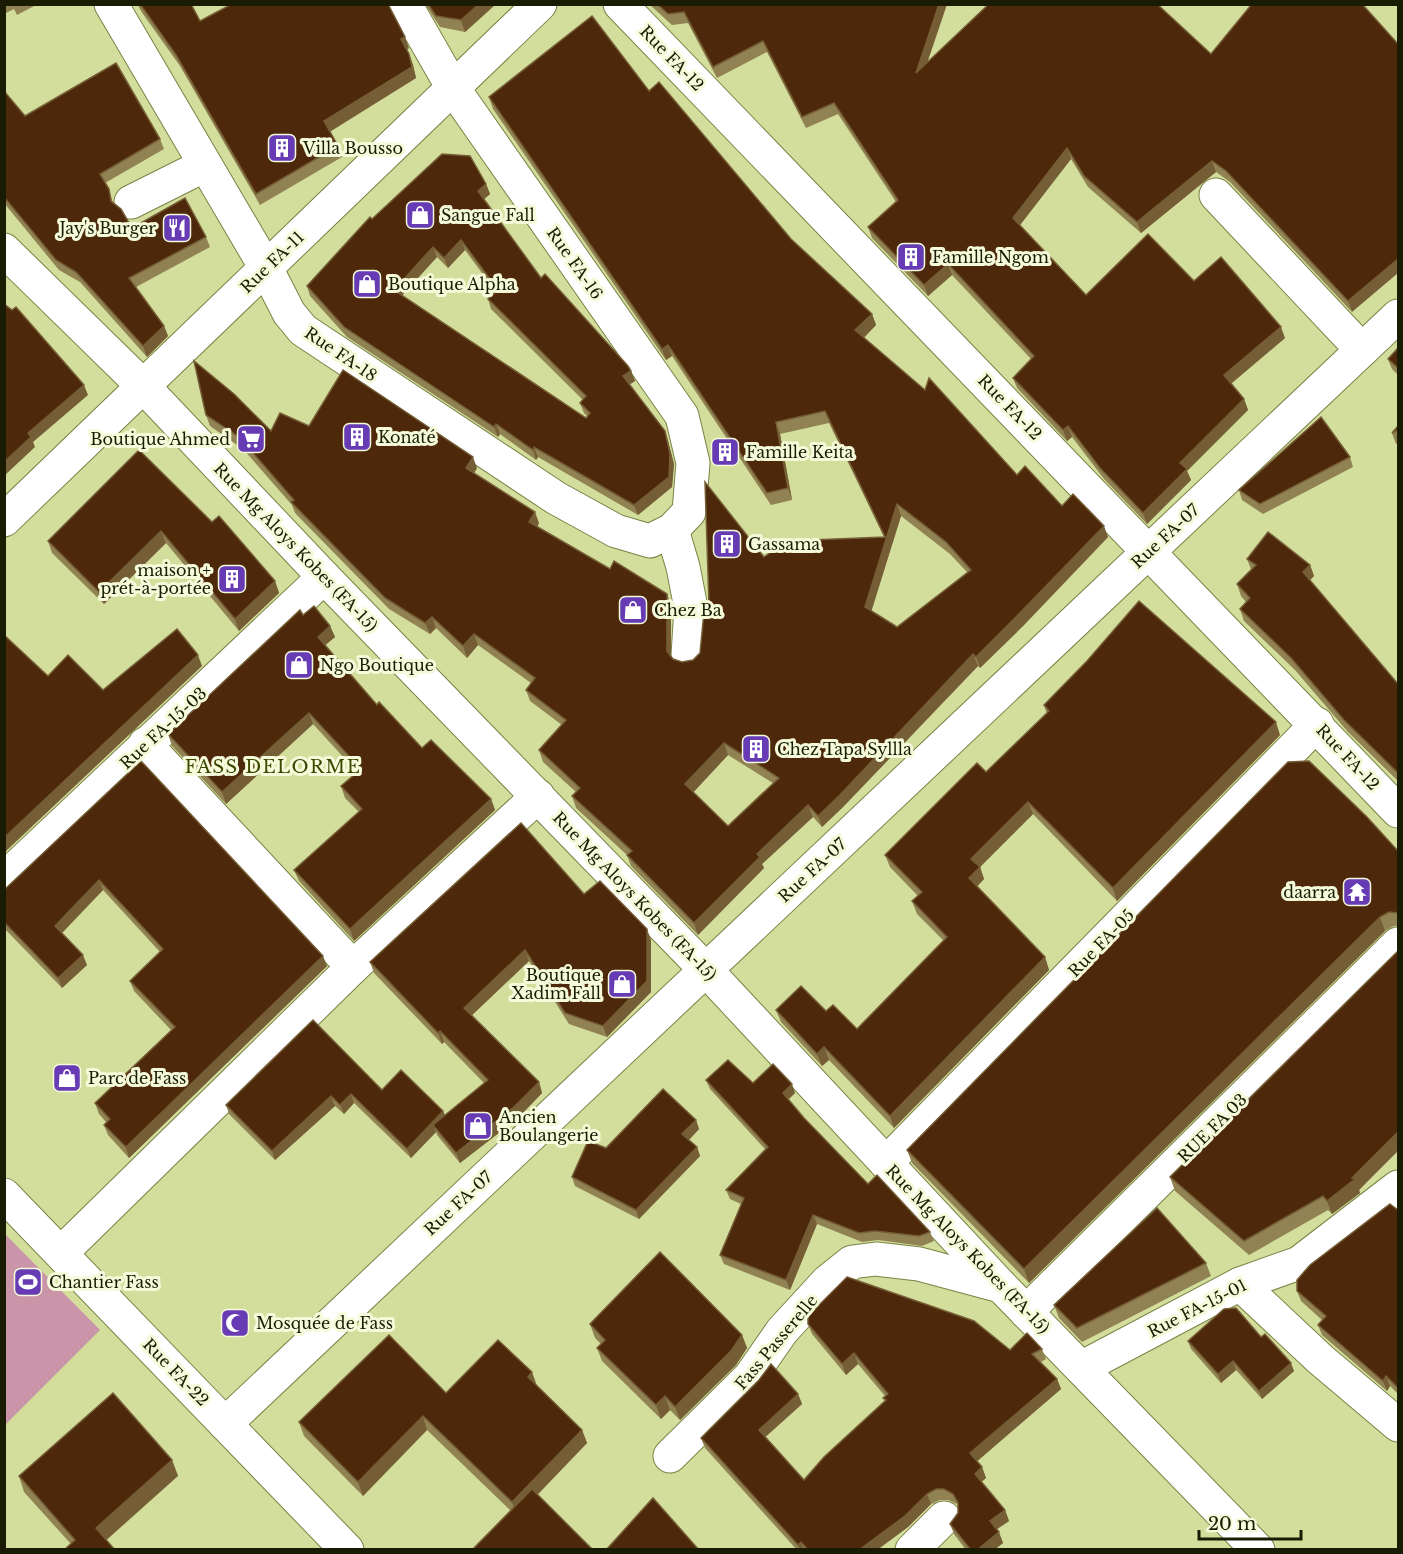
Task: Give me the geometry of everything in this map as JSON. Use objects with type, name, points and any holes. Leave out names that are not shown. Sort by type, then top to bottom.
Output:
[{"type":"street","name":"Rue FA-18","points":[[111,4],[266,268],[289,313],[303,330],[556,498],[616,531],[650,541],[672,530]]},
{"type":"street","name":"Rue FA-16","points":[[405,4],[453,88],[682,416],[693,463],[689,512],[672,530]]},
{"type":"street","name":"Rue FA-11","points":[[4,520],[540,4]]},
{"type":"street","name":"Rue FA-12","points":[[621,4],[1317,724],[1398,811]]},
{"type":"street","points":[[131,202],[205,165]]},
{"type":"street","points":[[1216,195],[1362,350]]},
{"type":"street","name":"Rue Mg Aloys Kobes (FA-15)","points":[[4,250],[143,386],[324,577],[706,970],[1001,1286],[1083,1367],[1258,1550]]},
{"type":"street","name":"Rue FA-07","points":[[225,1424],[1398,316]]},
{"type":"street","points":[[672,530],[683,567],[691,608],[688,655]]},
{"type":"street","name":"Rue FA-15-03","points":[[4,879],[324,577]]},
{"type":"street","name":"Rue FA-05","points":[[886,1163],[1317,724]]},
{"type":"street","points":[[145,744],[353,967]]},
{"type":"street","points":[[61,1253],[353,967],[538,796]]},
{"type":"street","name":"RUE FA 03","points":[[1026,1312],[1398,944]]},
{"type":"street","name":"Rue FA-15-01","points":[[1083,1367],[1240,1284],[1299,1263],[1398,1187]]},
{"type":"street","name":"Rue FA-22","points":[[4,1195],[225,1424],[332,1545]]},
{"type":"street","name":"Fass Passerelle","points":[[669,1456],[750,1377],[782,1331],[827,1282],[852,1262],[876,1259],[919,1264],[1001,1286]]},
{"type":"street","points":[[1240,1284],[1320,1359],[1398,1425]]},
{"type":"street","points":[[912,1550],[944,1518]]},
{"type":"shaded area","name":"Chantier Fass","points":[[5,1234],[100,1330],[5,1425]]},
{"type":"building","points":[[140,4],[191,4],[200,21],[232,4],[388,4],[405,37],[401,39],[409,54],[412,67],[324,121],[338,146],[256,194],[176,55]]},
{"type":"building","points":[[428,4],[479,4],[461,20],[436,16]]},
{"type":"building","points":[[657,4],[939,4],[916,73],[989,4],[1157,4],[1211,54],[1252,4],[1362,4],[1398,44],[1398,259],[1348,301],[1226,171],[1212,161],[1137,222],[1084,176],[1067,148],[1013,218],[1086,295],[1148,234],[1194,281],[1221,257],[1281,327],[1224,375],[1244,399],[1180,463],[1187,469],[1143,513],[1100,468],[1068,426],[1063,430],[1013,378],[1034,356],[948,264],[924,285],[868,227],[898,200],[834,103],[802,117],[763,41],[713,67],[684,12],[668,14]]},
{"type":"building","points":[[592,16],[649,91],[659,82],[791,239],[872,314],[855,330],[925,390],[929,378],[1017,475],[1025,466],[1062,506],[1073,494],[1104,526],[976,657],[973,654],[839,796],[818,816],[808,805],[757,854],[760,857],[694,923],[627,855],[632,851],[572,796],[580,788],[539,750],[566,720],[526,690],[535,678],[474,634],[463,646],[432,617],[425,623],[385,598],[291,502],[294,500],[239,437],[206,415],[194,361],[234,394],[271,431],[280,413],[309,426],[343,370],[473,457],[466,468],[535,512],[529,522],[610,569],[614,561],[667,594],[667,651],[673,659],[682,662],[693,660],[700,653],[705,602],[709,604],[705,482],[764,557],[786,541],[885,537],[825,411],[776,422],[788,488],[767,493],[668,345],[662,349],[489,97]],"holes":[[[897,504],[946,542],[971,570],[897,627],[865,607]],[[724,743],[779,778],[728,826],[685,784]]]},
{"type":"building","points":[[116,63],[160,139],[100,174],[109,189],[111,201],[121,209],[132,228],[185,198],[206,237],[129,278],[164,326],[143,346],[76,272],[56,260],[4,197],[4,91],[25,116]]},
{"type":"building","points":[[442,154],[470,156],[486,184],[478,191],[541,278],[545,274],[628,366],[631,371],[623,376],[665,431],[670,454],[669,477],[634,505],[534,447],[533,450],[496,424],[494,427],[344,327],[307,286],[370,217],[372,219]],"holes":[[[461,240],[498,290],[488,299],[586,396],[580,403],[590,413],[586,418],[394,290],[433,247],[444,258]]]},
{"type":"building","points":[[4,304],[12,310],[16,307],[84,385],[28,433],[31,437],[4,462]]},
{"type":"building","points":[[1398,348],[1398,368],[1388,359]]},
{"type":"building","points":[[1321,417],[1350,457],[1260,504],[1239,490]]},
{"type":"building","points":[[139,450],[212,522],[219,516],[275,581],[235,619],[161,531],[99,592],[48,541]]},
{"type":"building","points":[[1268,532],[1310,565],[1303,572],[1398,684],[1398,773],[1344,720],[1291,658],[1240,609],[1250,598],[1237,584],[1256,565],[1247,559]]},
{"type":"building","points":[[1139,601],[1276,722],[1113,888],[1028,802],[971,859],[980,867],[969,878],[1045,957],[890,1116],[824,1047],[817,1054],[776,1010],[801,986],[826,1011],[833,1005],[857,1029],[947,937],[912,901],[922,892],[885,855],[977,763],[986,772],[1049,711],[1044,705],[1087,661]]},
{"type":"building","points":[[314,606],[330,626],[318,637],[377,705],[379,702],[422,748],[431,740],[491,799],[350,929],[294,870],[362,809],[341,786],[361,769],[309,713],[222,792],[168,734],[300,610],[303,615]]},
{"type":"building","points":[[177,629],[198,655],[4,838],[4,635],[48,676],[68,655],[103,690]]},
{"type":"building","points":[[141,761],[323,956],[126,1147],[104,1125],[110,1119],[95,1103],[175,1027],[130,981],[163,949],[99,880],[55,926],[83,955],[58,978],[4,922],[4,890]]},
{"type":"building","points":[[1309,761],[1367,817],[1398,851],[1398,913],[1389,912],[1380,917],[1024,1269],[907,1150],[1288,762]]},
{"type":"building","points":[[521,823],[584,894],[600,881],[647,929],[647,981],[603,1026],[565,1013],[525,950],[464,1008],[539,1082],[514,1107],[456,1153],[433,1125],[488,1080],[440,1031],[438,1033],[370,962]]},
{"type":"building","points":[[1398,951],[1398,1132],[1352,1178],[1355,1179],[1327,1201],[1323,1196],[1244,1241],[1170,1177]]},
{"type":"building","points":[[313,1020],[382,1090],[401,1070],[443,1111],[407,1149],[351,1094],[340,1105],[331,1096],[272,1151],[226,1105]]},
{"type":"building","points":[[728,1060],[753,1083],[773,1064],[792,1084],[783,1093],[804,1118],[868,1184],[877,1175],[930,1232],[919,1236],[875,1231],[859,1233],[813,1215],[786,1280],[720,1255],[744,1198],[726,1190],[768,1147],[706,1080]]},
{"type":"building","points":[[663,1089],[696,1120],[682,1134],[697,1147],[636,1210],[572,1177],[588,1141],[606,1148]]},
{"type":"building","points":[[1390,1204],[1398,1210],[1398,1388],[1386,1376],[1383,1381],[1318,1325],[1326,1316],[1297,1291],[1297,1280],[1310,1265]]},
{"type":"building","points":[[1157,1208],[1206,1263],[1077,1328],[1054,1305]]},
{"type":"building","points":[[660,1252],[742,1335],[731,1351],[675,1407],[665,1396],[656,1405],[597,1348],[605,1340],[590,1324]]},
{"type":"building","points":[[847,1277],[974,1321],[1010,1350],[1027,1333],[1042,1349],[1032,1354],[1057,1379],[970,1453],[982,1467],[975,1474],[1005,1510],[990,1521],[999,1532],[977,1550],[971,1550],[950,1524],[958,1513],[958,1503],[953,1494],[944,1489],[936,1489],[927,1494],[905,1516],[859,1550],[808,1550],[801,1542],[798,1545],[701,1438],[759,1380],[771,1364],[798,1394],[759,1430],[804,1480],[824,1457],[886,1400],[883,1398],[888,1394],[854,1353],[842,1364],[808,1324],[808,1316]]},
{"type":"building","points":[[1236,1308],[1261,1337],[1265,1334],[1291,1363],[1259,1391],[1233,1361],[1218,1374],[1188,1341],[1224,1309]]},
{"type":"building","points":[[389,1335],[446,1393],[498,1340],[532,1372],[528,1377],[582,1430],[512,1502],[423,1416],[358,1482],[299,1422]]},
{"type":"building","points":[[113,1393],[172,1460],[96,1528],[115,1550],[64,1550],[75,1540],[19,1476]]},
{"type":"building","points":[[532,1489],[593,1550],[472,1550]]},
{"type":"building","points":[[653,1498],[699,1550],[606,1550]]},
{"type":"place","name":"Villa Bousso","points":[[282,148]]},
{"type":"place","name":"Sangue Fall","points":[[420,215]]},
{"type":"place","name":"Jay's Burger","points":[[177,228]]},
{"type":"place","name":"Famille Ngom","points":[[911,257]]},
{"type":"place","name":"Boutique Alpha","points":[[367,284]]},
{"type":"place","name":"Konaté","points":[[357,437]]},
{"type":"place","name":"Boutique Ahmed","points":[[251,439]]},
{"type":"place","name":"Famille Keita","points":[[725,452]]},
{"type":"place","name":"Gassama","points":[[727,544]]},
{"type":"place","name":"maison + prét-à-portée","points":[[232,579]]},
{"type":"place","name":"Chez Ba","points":[[633,610]]},
{"type":"place","name":"Ngo Boutique","points":[[299,665]]},
{"type":"place","name":"Chez Tapa Syllla","points":[[756,749]]},
{"type":"place","name":"daarra","points":[[1357,892]]},
{"type":"place","name":"Boutique Xadim Fall","points":[[622,984]]},
{"type":"place","name":"Parc de Fass","points":[[67,1078]]},
{"type":"place","name":"Ancien Boulangerie","points":[[478,1126]]},
{"type":"place","name":"Chantier Fass","points":[[28,1282]]},
{"type":"place","name":"Mosquée de Fass","points":[[235,1323]]},
{"type":"district","name":"FASS DELORME","points":[[273,767]]}]
